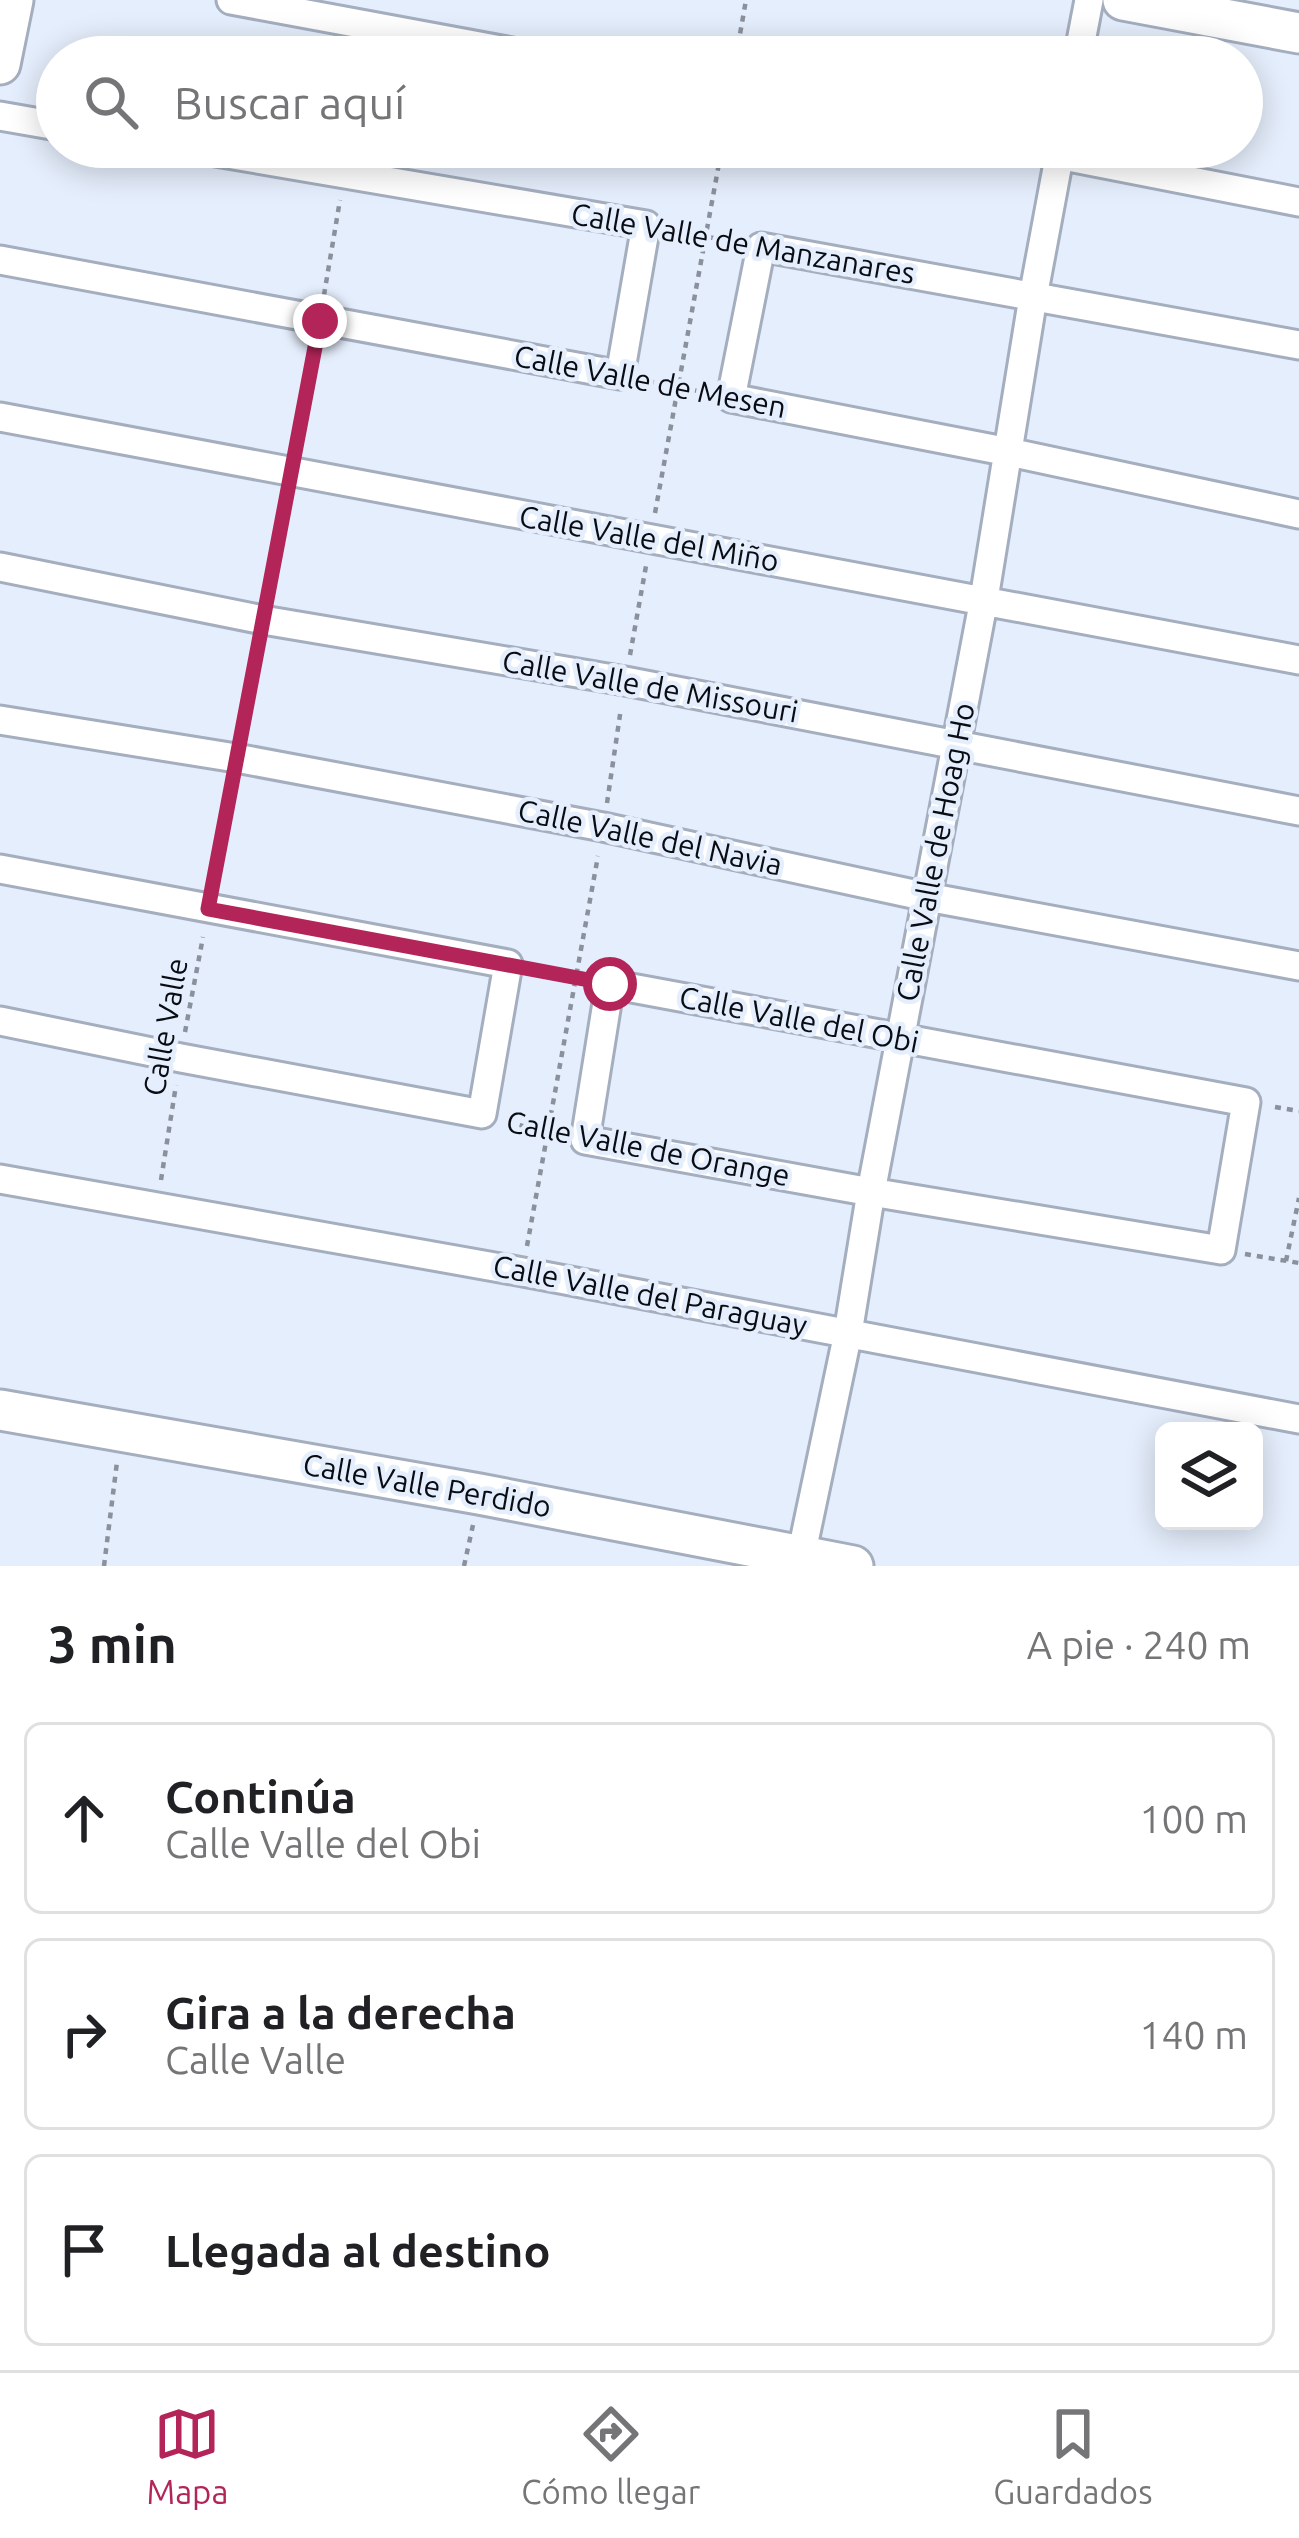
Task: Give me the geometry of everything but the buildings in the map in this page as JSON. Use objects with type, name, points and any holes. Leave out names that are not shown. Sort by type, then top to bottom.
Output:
[{"type":"street","points":[[0,64],[13,0]]},
{"type":"street","points":[[231,0],[426,36]]},
{"type":"street","points":[[1082,36],[1089,0]]},
{"type":"street","points":[[1123,0],[1299,33]]},
{"type":"street","points":[[0,116],[36,122]]},
{"type":"street","name":"Calle Valle de Manzanares","points":[[314,168],[646,225]]},
{"type":"street","name":"Calle Valle de Hoag Ho","points":[[801,1556],[848,1333],[984,599],[1057,168]]},
{"type":"street","points":[[1140,168],[1299,202]]},
{"type":"street","points":[[620,375],[646,225]]},
{"type":"street","points":[[730,398],[761,247]]},
{"type":"street","name":"Calle Valle de Manzanares","points":[[761,247],[1299,345]]},
{"type":"street","name":"Calle Valle de Mesen","points":[[0,260],[620,375]]},
{"type":"street","name":"Calle Valle de Mesen","points":[[730,398],[1299,514]]},
{"type":"street","name":"Calle Valle del Miño","points":[[0,417],[1299,660]]},
{"type":"street","name":"Calle Valle de Missouri","points":[[0,567],[263,620],[625,681],[1299,812]]},
{"type":"street","name":"Calle Valle del Navia","points":[[0,719],[603,826],[927,897],[1299,966]]},
{"type":"street","points":[[0,869],[508,964],[482,1114]]},
{"type":"street","points":[[585,1140],[610,984]]},
{"type":"street","name":"Calle Valle del Obi","points":[[610,984],[1246,1102],[1221,1250]]},
{"type":"street","name":"Calle Valle de Orange","points":[[0,1021],[482,1114]]},
{"type":"street","name":"Calle Valle de Orange","points":[[585,1140],[1221,1250]]},
{"type":"street","name":"Calle Valle del Paraguay","points":[[0,1179],[1299,1419]]},
{"type":"street","name":"Calle Valle Perdido","points":[[0,1410],[853,1566]]},
{"type":"path","points":[[740,36],[746,0]]},
{"type":"path","name":"Calle Valle","points":[[157,1208],[345,173]]},
{"type":"path","name":"Calle Valle de Manzanares","points":[[646,225],[761,247]]},
{"type":"path","name":"Calle Valle de Mesen","points":[[620,375],[730,398]]},
{"type":"path","points":[[508,964],[610,984]]},
{"type":"path","name":"Calle Valle de Orange","points":[[482,1114],[585,1140]]},
{"type":"path","points":[[1286,1261],[1299,1198]]},
{"type":"path","points":[[1221,1250],[1299,1263]]},
{"type":"path","points":[[104,1566],[121,1433]]},
{"type":"path","points":[[464,1566],[479,1494]]},
{"type":"route","points":[[320,321],[208,909],[610,984]]}]
